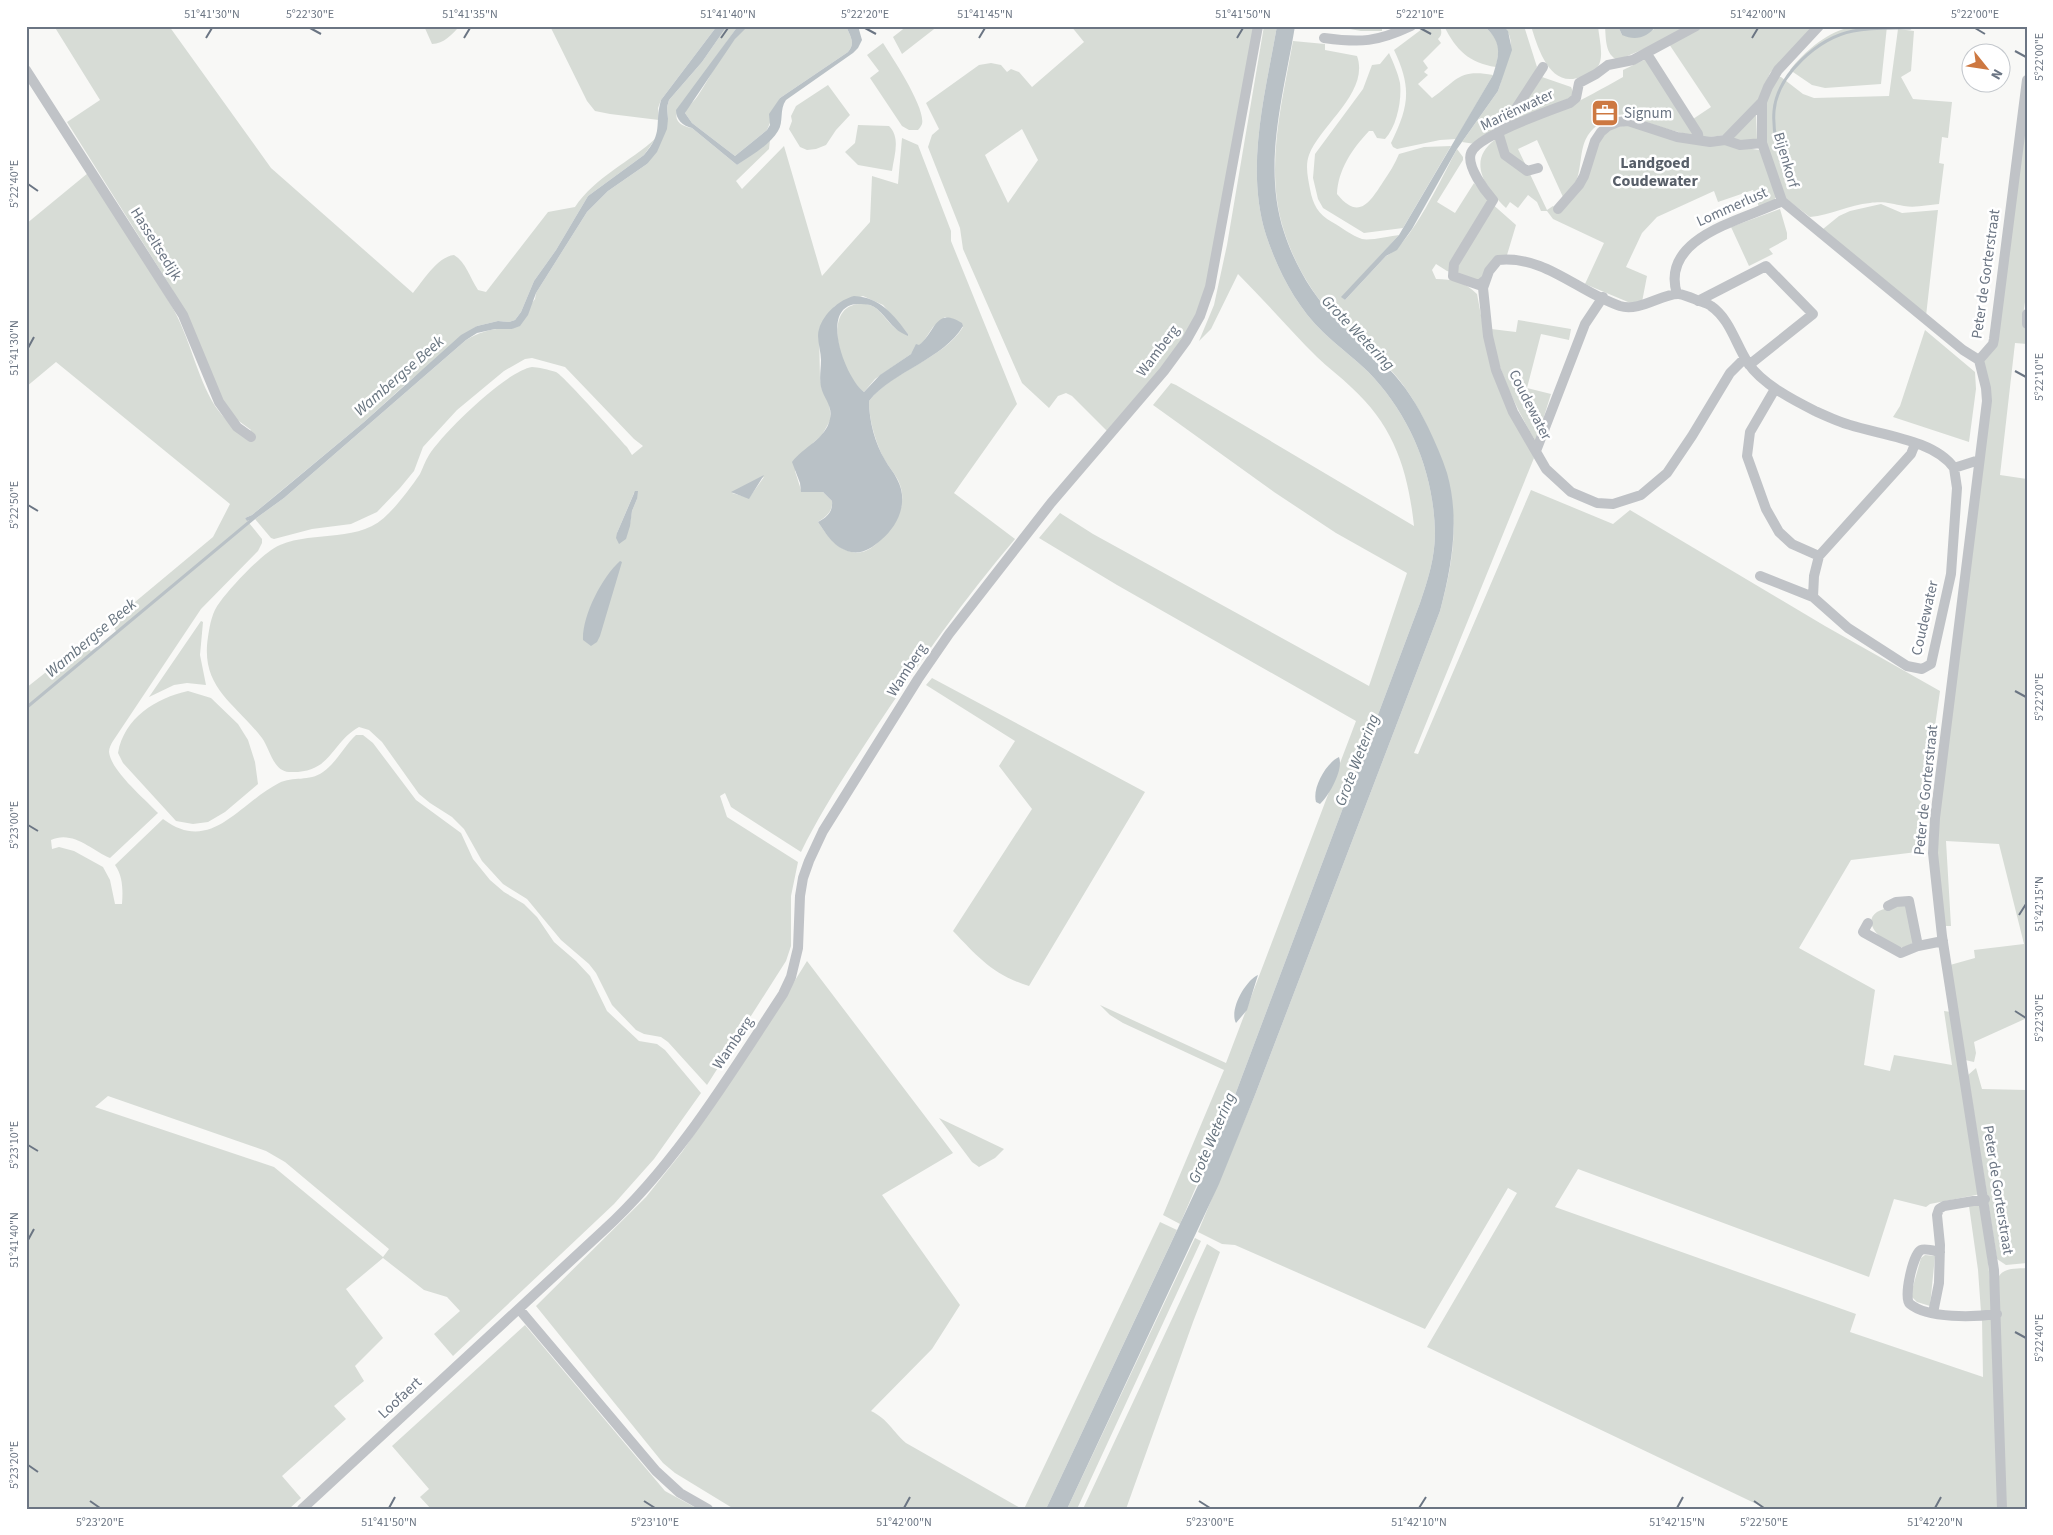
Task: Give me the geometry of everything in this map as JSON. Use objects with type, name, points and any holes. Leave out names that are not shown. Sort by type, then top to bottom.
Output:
[{"type":"street","name":"Wamberg","points":[[522,1306],[636,1197],[683,1141],[728,1077],[784,994],[792,977],[798,948],[800,896],[803,878],[823,831],[918,679],[949,634],[1063,490],[1164,371],[1186,341],[1200,316],[1210,287],[1258,26]]},
{"type":"street","points":[[1324,38],[1367,42],[1411,26]]},
{"type":"street","name":"Mariënwater","points":[[1485,280],[1479,285],[1453,276],[1454,264],[1493,200],[1482,188],[1470,158],[1474,148],[1498,132],[1570,102],[1576,98],[1579,83],[1608,65],[1633,60],[1647,54],[1696,26]]},
{"type":"street","name":"Bijenkorf","points":[[1819,26],[1778,70],[1762,102],[1762,143],[1782,201],[1963,350],[1979,360]]},
{"type":"street","points":[[1647,54],[1698,134],[1699,140]]},
{"type":"street","points":[[1538,168],[1527,171],[1505,155],[1498,132],[1543,67]]},
{"type":"street","name":"Hasseltsedijk","points":[[26,70],[183,315],[219,402],[237,426],[251,437]]},
{"type":"street","name":"Peter de Gorterstraat","points":[[2002,1509],[1997,1314],[1994,1270],[1985,1199],[1943,941],[1934,870],[1934,835],[1987,394],[1979,360],[1993,344],[1994,339],[2026,87]]},
{"type":"street","points":[[1725,140],[1762,102]]},
{"type":"street","points":[[1558,209],[1579,185],[1584,176],[1595,141],[1601,132],[1608,126],[1618,122],[1628,122],[1677,137],[1710,142],[1725,140],[1740,145],[1762,143]]},
{"type":"street","name":"Lommerlust","points":[[1677,294],[1674,282],[1681,257],[1696,240],[1782,201]]},
{"type":"street","points":[[1485,280],[1489,271],[1498,260],[1526,260],[1563,275],[1622,306],[1642,305],[1677,294],[1711,305],[1723,318],[1747,362],[1775,389],[1815,411],[1849,425],[1932,449],[1951,463],[1954,468],[1979,460]]},
{"type":"street","name":"Coudewater","points":[[1485,280],[1482,288],[1488,336],[1496,370],[1513,412],[1546,469],[1571,492],[1597,503],[1614,504],[1641,495],[1666,473],[1692,436],[1730,373],[1813,314],[1766,266],[1698,301]]},
{"type":"street","points":[[1536,451],[1585,324],[1603,297]]},
{"type":"street","points":[[2027,314],[2027,324]]},
{"type":"street","points":[[1775,389],[1750,432],[1747,456],[1766,509],[1779,532],[1792,544],[1819,556]]},
{"type":"street","points":[[1813,597],[1814,576],[1819,556],[1911,454],[1915,444]]},
{"type":"street","name":"Coudewater","points":[[1760,576],[1813,597],[1848,628],[1908,666],[1922,669],[1931,664],[1951,574],[1957,488],[1954,468]]},
{"type":"street","points":[[1888,906],[1896,902],[1909,901],[1918,946]]},
{"type":"street","points":[[1868,922],[1863,932],[1901,953],[1918,946],[1943,941]]},
{"type":"street","points":[[1933,1313],[1939,1283],[1940,1252],[1937,1221],[1939,1209],[1944,1206],[1985,1199]]},
{"type":"street","points":[[1940,1252],[1919,1251],[1915,1258],[1907,1290],[1907,1300],[1910,1304],[1933,1313],[1963,1317],[1997,1314]]},
{"type":"street","name":"Loofaert","points":[[302,1509],[522,1306]]},
{"type":"street","points":[[522,1306],[656,1471],[680,1493],[708,1509]]},
{"type":"shaded area","points":[[54,26],[169,26],[271,168],[413,293],[436,265],[454,255],[465,266],[478,290],[486,292],[548,212],[575,207],[592,187],[656,138],[644,155],[588,196],[556,250],[534,281],[521,312],[515,320],[509,322],[498,321],[477,326],[408,382],[364,422],[252,515],[245,518],[262,539],[258,551],[201,609],[110,748],[111,760],[116,768],[158,813],[110,858],[74,839],[67,837],[51,840],[52,849],[59,847],[74,851],[103,867],[110,880],[115,904],[122,904],[121,879],[115,865],[163,819],[180,829],[196,832],[210,829],[224,822],[279,783],[312,777],[323,772],[356,735],[363,735],[373,743],[416,800],[461,833],[473,859],[490,880],[504,892],[524,904],[537,917],[554,942],[590,976],[607,1011],[639,1041],[657,1044],[665,1050],[701,1093],[654,1159],[614,1204],[453,1356],[434,1334],[460,1311],[447,1297],[424,1290],[383,1258],[346,1289],[383,1338],[355,1366],[364,1381],[334,1406],[346,1419],[282,1476],[301,1498],[289,1509],[26,1509],[26,688],[79,646],[83,645],[91,651],[117,633],[111,622],[213,537],[230,504],[56,362],[26,387],[26,224],[88,173],[178,317],[203,382],[215,406],[245,436],[251,430],[228,413],[172,289],[67,122],[100,100]],"holes":[[[108,1096],[266,1151],[285,1162],[389,1249],[383,1257],[274,1167],[95,1107]]]},
{"type":"shaded area","points":[[424,26],[460,26],[444,40],[432,44]]},
{"type":"shaded area","points":[[550,26],[717,26],[661,100],[658,108],[659,120],[595,111],[587,101]]},
{"type":"shaded area","points":[[717,26],[727,26],[702,62],[669,100],[667,107],[667,129],[657,152],[647,164],[608,191],[587,212],[536,293],[528,315],[520,326],[512,329],[495,329],[477,333],[466,340],[284,498],[255,519],[247,521],[245,518],[252,515],[364,422],[461,335],[477,326],[498,321],[509,322],[515,320],[521,312],[534,281],[556,250],[588,196],[644,155],[650,147],[656,134],[661,100]]},
{"type":"shaded area","points":[[727,26],[738,26],[682,103],[677,113],[677,118],[684,126],[692,128],[737,165],[770,140],[769,149],[736,181],[742,189],[784,146],[822,276],[870,222],[872,176],[898,184],[902,138],[918,145],[951,231],[951,241],[1017,404],[954,493],[1015,539],[960,608],[908,680],[836,789],[801,852],[731,807],[725,793],[720,796],[727,817],[798,862],[791,896],[791,946],[786,961],[707,1085],[668,1042],[661,1037],[644,1034],[636,1030],[612,1005],[596,973],[589,964],[561,940],[527,899],[503,884],[482,861],[464,829],[452,817],[419,794],[382,742],[369,730],[359,727],[349,734],[322,763],[314,768],[303,771],[284,771],[272,759],[262,738],[222,694],[214,682],[209,669],[207,655],[208,637],[215,610],[256,562],[280,545],[308,538],[351,533],[378,523],[405,494],[420,474],[429,455],[447,433],[476,404],[507,379],[521,371],[532,367],[556,372],[569,383],[627,447],[632,455],[643,446],[565,367],[532,358],[525,359],[504,371],[457,410],[423,447],[414,471],[377,512],[351,524],[312,529],[274,539],[255,519],[284,498],[466,340],[488,331],[512,329],[535,299],[536,293],[587,212],[608,191],[647,164],[668,119],[667,107],[669,100],[702,62]],"holes":[[[863,296],[883,305],[908,334],[894,327],[880,311],[871,305],[851,306],[842,314],[838,326],[838,341],[842,356],[855,383],[864,392],[875,379],[911,354],[923,342],[933,327],[945,317],[963,327],[944,348],[891,381],[869,401],[871,423],[875,437],[883,457],[898,480],[901,488],[902,504],[897,519],[879,541],[869,550],[856,553],[841,547],[825,532],[818,522],[829,513],[832,508],[832,501],[823,492],[801,490],[795,471],[813,443],[822,435],[831,419],[829,403],[820,380],[819,329],[835,306]],[[764,477],[749,498],[732,493]],[[634,493],[637,499],[630,523],[617,533]]]},
{"type":"shaded area","points":[[738,26],[748,26],[735,39],[685,113],[692,123],[735,156],[767,130],[770,125],[769,114],[780,98],[848,52],[852,42],[846,26],[858,26],[862,40],[853,53],[786,100],[780,127],[774,136],[759,150],[737,165],[692,128],[681,122],[677,117],[676,110]]},
{"type":"shaded area","points":[[748,26],[846,26],[852,46],[848,52],[780,98],[767,130],[735,156],[692,123],[685,113],[734,39]]},
{"type":"shaded area","points":[[907,26],[938,26],[902,54],[893,37]]},
{"type":"shaded area","points":[[1071,26],[1254,26],[1207,289],[1188,333],[1174,353],[1108,432],[1072,396],[1066,393],[1058,396],[1049,408],[1022,383],[963,249],[960,228],[928,147],[932,135],[939,129],[926,103],[979,65],[991,63],[1001,65],[1007,72],[1011,69],[1019,72],[1032,87],[1084,42]],"holes":[[[1022,129],[1038,160],[1008,203],[985,155]]]},
{"type":"shaded area","points":[[1264,26],[1277,26],[1259,131],[1257,157],[1260,209],[1266,235],[1282,275],[1304,311],[1323,332],[1374,378],[1387,394],[1410,430],[1425,470],[1430,490],[1434,511],[1435,542],[1426,586],[1420,603],[1232,1103],[1180,1224],[1163,1215],[1224,1070],[1123,1023],[1110,1015],[1100,1005],[1226,1063],[1356,721],[1117,585],[1039,538],[1060,513],[1093,534],[1369,686],[1407,573],[1336,533],[1274,492],[1153,405],[1171,383],[1176,385],[1414,526],[1408,486],[1403,468],[1388,433],[1378,417],[1366,402],[1317,357],[1238,274],[1211,329],[1199,341],[1214,305],[1227,245]]},
{"type":"shaded area","points":[[1277,26],[1295,26],[1281,103],[1275,155],[1278,207],[1284,232],[1299,267],[1319,300],[1400,381],[1424,419],[1443,461],[1451,490],[1454,525],[1451,559],[1440,611],[1255,1095],[1219,1184],[1067,1509],[1046,1509],[1202,1177],[1232,1103],[1420,603],[1434,551],[1434,511],[1430,490],[1425,470],[1410,430],[1387,394],[1374,378],[1323,332],[1304,311],[1282,275],[1266,235],[1257,183],[1257,157],[1259,131]]},
{"type":"shaded area","points":[[1333,26],[1382,26],[1382,31],[1361,31]]},
{"type":"shaded area","points":[[1426,26],[1440,26],[1441,32],[1438,39],[1441,43],[1423,61],[1428,68],[1424,72],[1428,75],[1418,84],[1432,98],[1453,81],[1465,75],[1493,75],[1456,139],[1440,140],[1397,149],[1391,143],[1405,107],[1406,86],[1400,63],[1394,50]]},
{"type":"shaded area","points":[[1444,26],[1484,26],[1498,44],[1496,67],[1478,62],[1464,54],[1453,42]]},
{"type":"shaded area","points":[[1484,26],[1503,26],[1508,31],[1512,50],[1498,91],[1457,149],[1412,229],[1397,250],[1386,256],[1345,300],[1341,297],[1399,235],[1493,75],[1498,48],[1494,37]]},
{"type":"shaded area","points":[[1503,26],[1524,26],[1537,67],[1519,99],[1493,129],[1475,144],[1462,142],[1498,91],[1511,46],[1510,36]]},
{"type":"shaded area","points":[[1531,26],[1598,26],[1601,54],[1599,65],[1593,71],[1583,76],[1572,79],[1562,78],[1547,65],[1537,45]]},
{"type":"shaded area","points":[[1605,26],[1618,26],[1622,35],[1653,30],[1656,26],[1686,26],[1653,45],[1618,60],[1608,50]]},
{"type":"shaded area","points":[[1618,26],[1656,26],[1645,36],[1632,38],[1622,35]]},
{"type":"shaded area","points":[[1702,26],[1814,26],[1770,73],[1758,101],[1725,135],[1703,138],[1693,119],[1711,107],[1669,44]]},
{"type":"shaded area","points":[[1857,26],[1887,26],[1881,84],[1825,88],[1812,85],[1790,70],[1816,44],[1839,31]]},
{"type":"shaded area","points":[[1898,29],[1914,31],[1911,71],[1901,77],[1913,99],[1952,102],[1948,138],[1942,137],[1939,163],[1944,164],[1939,204],[1913,207],[1870,203],[1810,217],[1785,198],[1768,153],[1766,138],[1767,98],[1776,77],[1781,77],[1803,94],[1814,98],[1889,96]]},
{"type":"shaded area","points":[[1293,41],[1325,44],[1325,50],[1357,56],[1359,69],[1357,82],[1350,95],[1309,155],[1307,172],[1311,195],[1315,204],[1327,219],[1350,234],[1362,239],[1399,235],[1342,297],[1345,300],[1386,256],[1395,250],[1416,225],[1457,149],[1463,160],[1437,202],[1455,213],[1474,183],[1490,202],[1516,225],[1507,255],[1503,255],[1480,282],[1447,271],[1436,264],[1432,270],[1436,279],[1458,282],[1477,294],[1485,337],[1534,458],[1414,753],[1418,754],[1531,490],[1613,524],[1630,510],[1825,626],[1940,691],[1917,852],[1851,860],[1799,948],[1875,990],[1864,1065],[1890,1071],[1894,1055],[1952,1065],[1944,1011],[1951,1012],[1981,1194],[1930,1204],[1926,1207],[1894,1199],[1869,1277],[1578,1169],[1555,1207],[1856,1314],[1850,1332],[1983,1377],[1982,1319],[1994,1318],[1999,1509],[1767,1509],[1427,1347],[1517,1193],[1508,1188],[1425,1329],[1235,1245],[1222,1244],[1198,1232],[1255,1095],[1440,611],[1453,546],[1452,506],[1446,480],[1431,434],[1417,406],[1388,367],[1341,325],[1319,299],[1298,266],[1284,231],[1278,208],[1275,160],[1280,112]]},
{"type":"shaded area","points":[[883,43],[914,95],[919,107],[922,124],[918,130],[909,130],[902,126],[870,78],[879,71],[867,55]]},
{"type":"shaded area","points":[[1389,53],[1400,83],[1400,97],[1396,120],[1385,139],[1377,138],[1373,131],[1369,131],[1357,145],[1343,168],[1337,194],[1352,206],[1363,206],[1369,202],[1378,189],[1399,154],[1424,147],[1451,146],[1403,228],[1364,233],[1323,208],[1318,199],[1313,178],[1315,154],[1363,89],[1372,65],[1380,64]]},
{"type":"shaded area","points":[[1646,59],[1696,136],[1652,124],[1636,117],[1620,115],[1613,117],[1594,129],[1587,138],[1583,148],[1577,179],[1572,189],[1563,197],[1537,140],[1518,149],[1547,210],[1553,206],[1561,212],[1597,143],[1610,129],[1628,125],[1759,150],[1762,152],[1776,197],[1772,203],[1760,210],[1753,190],[1718,202],[1714,191],[1657,217],[1642,233],[1626,267],[1647,276],[1642,302],[1628,302],[1585,284],[1604,243],[1553,219],[1547,211],[1541,211],[1537,202],[1528,195],[1518,208],[1510,202],[1506,208],[1488,187],[1481,169],[1482,155],[1491,143],[1505,133],[1585,98],[1623,77],[1623,70]]},
{"type":"shaded area","points":[[1542,77],[1571,87],[1572,97],[1506,126]]},
{"type":"shaded area","points":[[828,85],[850,115],[836,130],[826,145],[807,150],[800,147],[789,129],[792,121],[791,116],[796,106]]},
{"type":"shaded area","points":[[2027,104],[2027,288],[2022,323],[2027,328],[2027,344],[2015,343],[2000,475],[2027,479],[2027,1018],[1974,1042],[1976,1053],[1974,1062],[1965,1060],[1950,965],[1975,958],[1974,950],[2024,944],[1999,844],[1946,841],[1951,926],[1944,926],[1937,868],[1939,819],[1990,400],[1983,363],[1988,354]]},
{"type":"shaded area","points":[[1756,115],[1757,139],[1749,141],[1733,140],[1731,136]]},
{"type":"shaded area","points":[[858,125],[889,126],[893,131],[896,147],[892,171],[858,165],[845,152],[855,143]]},
{"type":"shaded area","points":[[1881,204],[1902,213],[1938,210],[1926,316],[1823,229],[1839,216],[1850,211]]},
{"type":"shaded area","points":[[1780,209],[1787,239],[1769,249],[1773,254],[1749,266],[1731,227]]},
{"type":"shaded area","points":[[854,296],[879,303],[892,314],[908,334],[908,336],[898,331],[881,312],[870,305],[858,304],[846,307],[839,316],[837,329],[843,358],[849,372],[864,392],[880,375],[911,354],[916,344],[919,345],[925,340],[941,319],[946,317],[953,319],[962,323],[963,326],[944,347],[891,381],[869,401],[871,424],[881,453],[896,476],[902,496],[902,504],[893,527],[878,543],[863,551],[851,552],[840,547],[832,540],[818,522],[829,513],[832,508],[832,501],[823,492],[801,492],[800,483],[792,462],[824,432],[830,419],[829,406],[820,384],[821,360],[818,336],[821,323],[833,308]]},
{"type":"shaded area","points":[[1518,320],[1571,329],[1569,340],[1541,334],[1527,388],[1551,394],[1536,442],[1521,415],[1502,373],[1491,329],[1516,332]]},
{"type":"shaded area","points":[[1925,330],[1975,372],[1976,389],[1969,442],[1893,417],[1900,406]]},
{"type":"shaded area","points":[[764,475],[749,499],[731,492]]},
{"type":"shaded area","points":[[635,491],[638,491],[637,499],[632,511],[630,526],[626,539],[619,544],[616,538],[617,533]]},
{"type":"shaded area","points":[[620,561],[622,562],[600,636],[597,642],[591,646],[583,640],[586,620],[600,587]]},
{"type":"shaded area","points":[[201,621],[203,622],[200,655],[206,685],[187,683],[174,685],[149,697]]},
{"type":"shaded area","points":[[932,678],[1145,792],[1029,986],[1016,982],[996,971],[953,931],[1032,809],[999,766],[1015,741],[926,685]]},
{"type":"shaded area","points":[[188,691],[211,698],[238,724],[248,740],[255,762],[258,784],[225,812],[208,822],[193,824],[176,821],[123,763],[118,753],[121,741],[127,730],[143,711],[164,699]]},
{"type":"shaded area","points":[[1339,757],[1338,775],[1320,804],[1316,802],[1315,796],[1318,783],[1329,765]]},
{"type":"shaded area","points":[[1904,905],[1907,907],[1915,942],[1904,947],[1898,947],[1878,935],[1871,923],[1872,917],[1877,912]]},
{"type":"shaded area","points":[[807,961],[953,1153],[882,1195],[960,1305],[932,1349],[871,1411],[886,1421],[906,1443],[1022,1509],[734,1509],[675,1473],[663,1463],[536,1306],[646,1197],[682,1152],[758,1040]]},
{"type":"shaded area","points":[[1258,975],[1247,1010],[1236,1023],[1234,1017],[1236,1004],[1243,989]]},
{"type":"shaded area","points":[[1976,1068],[1982,1089],[2027,1090],[2027,1263],[2006,1265],[1997,1259],[1968,1075]]},
{"type":"shaded area","points":[[939,1118],[1004,1149],[995,1158],[979,1167],[972,1162]]},
{"type":"shaded area","points":[[1982,1203],[1993,1311],[1981,1312],[1978,1270],[1969,1206]]},
{"type":"shaded area","points":[[1160,1222],[1177,1230],[1046,1509],[1024,1509]]},
{"type":"shaded area","points":[[1195,1238],[1201,1241],[1077,1509],[1067,1509]]},
{"type":"shaded area","points":[[1207,1244],[1220,1252],[1126,1509],[1083,1509]]},
{"type":"shaded area","points":[[1925,1255],[1935,1256],[1930,1306],[1917,1302],[1912,1297],[1912,1290],[1921,1258]]},
{"type":"shaded area","points":[[2027,1268],[2027,1509],[2005,1509],[1998,1278],[2006,1270]]},
{"type":"shaded area","points":[[525,1325],[665,1491],[698,1509],[431,1509],[420,1497],[429,1489],[392,1446]]},
{"type":"waterway","points":[[1788,183],[1774,129],[1774,111],[1783,84],[1791,72],[1813,50],[1826,41],[1840,35],[1867,29],[1910,28]]},
{"type":"waterway","name":"Wambergse Beek","points":[[26,708],[254,518]]},
{"type":"place","name":"Signum","points":[[1605,113]]},
{"type":"district","name":"Landgoed Coudewater","points":[[1655,172]]},
{"type":"water label","name":"Grote Wetering","points":[[1358,333]]},
{"type":"water label","name":"Grote Wetering","points":[[1357,760]]},
{"type":"water label","name":"Grote Wetering","points":[[1212,1138]]}]
